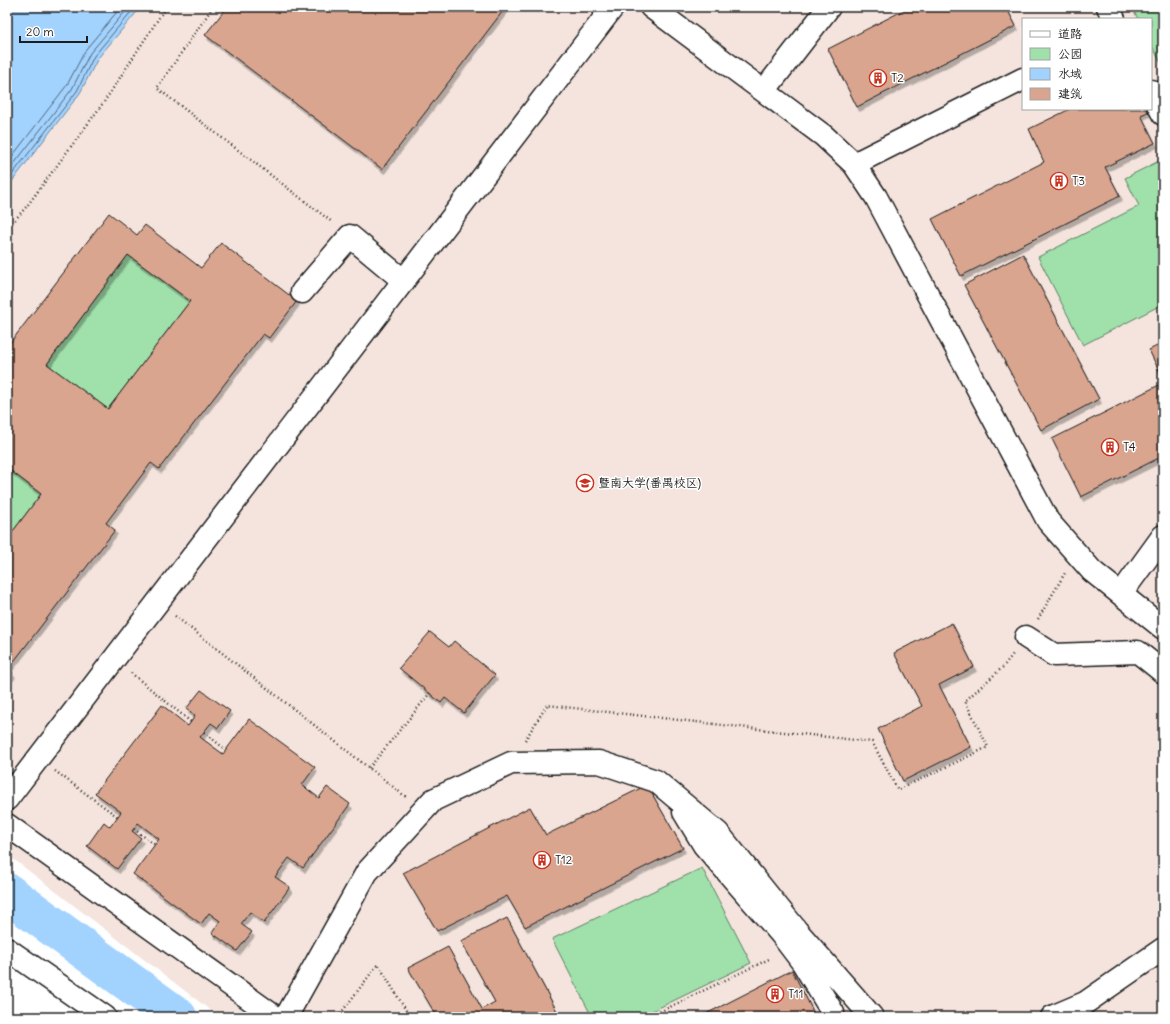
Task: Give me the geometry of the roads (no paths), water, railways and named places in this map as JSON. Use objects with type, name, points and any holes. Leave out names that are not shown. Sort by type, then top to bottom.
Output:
[{"type":"street","points":[[7,800],[613,7]]},
{"type":"street","points":[[652,7],[824,136],[854,164],[880,204],[1048,521],[1092,571],[1163,628]]},
{"type":"street","points":[[764,91],[829,7]]},
{"type":"street","points":[[1108,7],[1114,18]]},
{"type":"street","points":[[854,164],[1022,80]]},
{"type":"street","points":[[1152,93],[1163,114]]},
{"type":"street","points":[[302,292],[350,236],[404,281]]},
{"type":"street","points":[[1121,594],[1163,536]]},
{"type":"street","points":[[1026,638],[1054,655],[1138,652],[1163,672]]},
{"type":"street","points":[[286,1017],[367,872],[433,800],[511,763],[599,762],[656,781],[718,833],[802,937],[872,1017]]},
{"type":"street","points":[[675,797],[704,845],[792,948],[833,1013],[833,1017]]},
{"type":"street","points":[[7,825],[274,1017]]},
{"type":"street","points":[[7,949],[104,1017]]},
{"type":"street","points":[[1052,1017],[1085,1003],[1163,949]]},
{"type":"water","points":[[7,7],[141,7],[98,58],[80,93],[7,188]]},
{"type":"waterway","points":[[7,893],[177,1017]]},
{"type":"place","name":"T2","points":[[878,78]]},
{"type":"place","name":"T3","points":[[1059,181]]},
{"type":"place","name":"T4","points":[[1110,447]]},
{"type":"place","name":"暨南大学(番禺校区)","points":[[585,483]]},
{"type":"place","name":"T12","points":[[542,860]]},
{"type":"place","name":"T11","points":[[775,994]]}]
